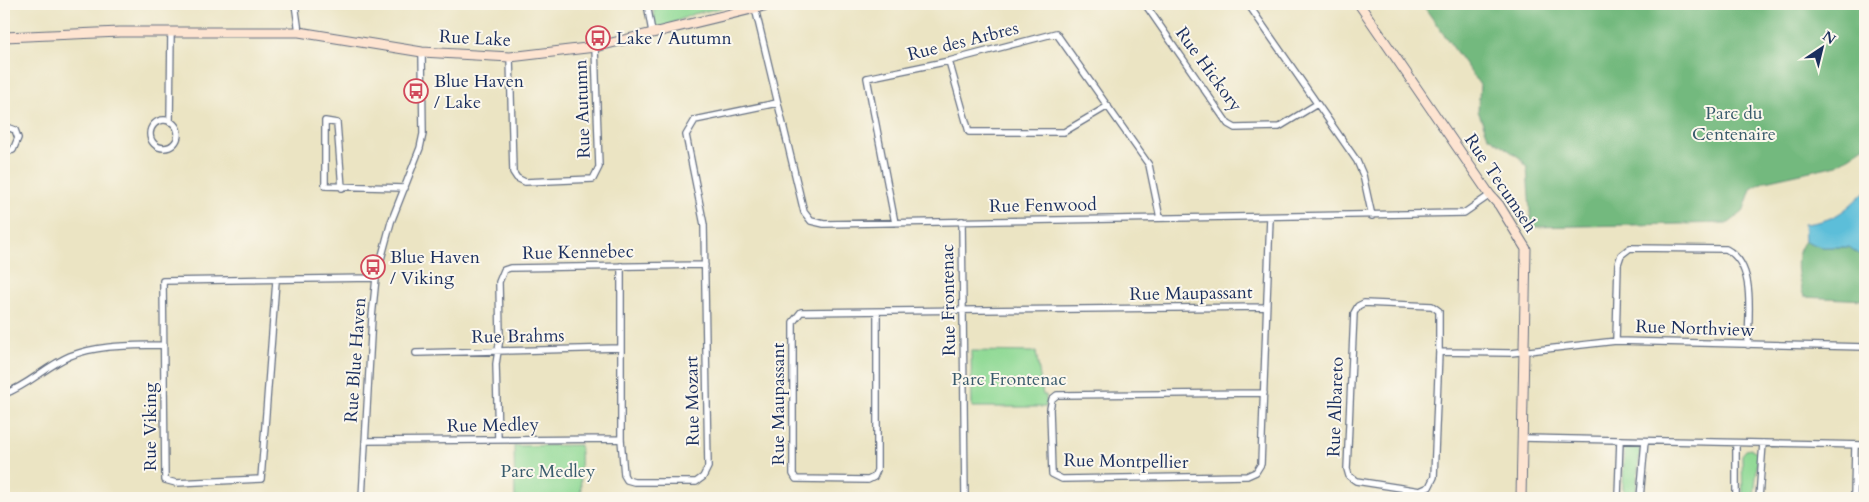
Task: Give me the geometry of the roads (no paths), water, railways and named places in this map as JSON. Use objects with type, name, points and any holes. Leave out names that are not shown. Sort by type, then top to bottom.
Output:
[{"type":"street","points":[[295,4],[299,32]]},
{"type":"street","points":[[647,4],[652,32]]},
{"type":"street","name":"Rue Lake","points":[[4,37],[171,31],[299,32],[422,52],[510,57],[595,47],[772,4]]},
{"type":"street","name":"Rue Hickory","points":[[1145,4],[1228,124],[1235,128],[1279,127],[1317,104]]},
{"type":"street","points":[[1248,4],[1357,161],[1363,174],[1372,216]]},
{"type":"street","name":"Rue Tecumseh","points":[[1359,4],[1517,232],[1526,249],[1522,498]]},
{"type":"street","name":"Rue Fenwood","points":[[755,8],[804,212],[811,221],[824,224],[1464,213],[1490,195]]},
{"type":"street","points":[[170,122],[161,121],[153,126],[150,135],[157,146],[166,148],[176,141],[176,128],[170,122],[171,31]]},
{"type":"street","name":"Rue des Arbres","points":[[896,223],[867,78],[948,61],[1056,33],[1149,165],[1160,218]]},
{"type":"street","name":"Rue Autumn","points":[[510,57],[513,172],[525,182],[593,179],[599,167],[595,47]]},
{"type":"street","name":"Rue Blue Haven","points":[[362,498],[372,317],[376,278],[391,222],[420,148],[423,134],[422,52]]},
{"type":"street","points":[[948,61],[969,132],[1064,132],[1108,106]]},
{"type":"street","name":"Rue Mozart","points":[[621,266],[621,439],[624,475],[627,480],[696,482],[703,477],[708,467],[704,225],[686,135],[696,120],[778,103]]},
{"type":"street","points":[[342,188],[337,123],[325,121],[325,186],[342,188],[404,188]]},
{"type":"street","points":[[4,126],[15,130],[18,138],[12,150],[4,152]]},
{"type":"street","name":"Rue Montpellier","points":[[1264,393],[1057,395],[1052,399],[1050,409],[1052,474],[1062,479],[1247,476],[1256,472],[1261,464],[1264,393],[1266,307],[1270,217]]},
{"type":"street","name":"Rue Frontenac","points":[[962,222],[965,498]]},
{"type":"street","points":[[1616,341],[1618,264],[1625,251],[1630,248],[1726,249],[1734,254],[1743,266],[1748,293],[1748,345]]},
{"type":"street","name":"Rue Kennebec","points":[[498,440],[496,364],[498,351],[499,282],[504,270],[510,268],[705,265]]},
{"type":"street","name":"Rue Viking","points":[[276,281],[261,479],[176,484],[165,480],[163,281],[276,281],[376,278]]},
{"type":"street","name":"Rue Albareto","points":[[1364,304],[1432,306],[1439,311],[1439,352],[1434,477],[1429,487],[1420,491],[1356,481],[1349,476],[1347,469],[1354,313],[1358,306],[1364,304]]},
{"type":"street","name":"Rue Maupassant","points":[[877,312],[877,470],[874,477],[868,480],[796,479],[793,474],[793,322],[801,312],[1266,307]]},
{"type":"street","name":"Rue Northview","points":[[1524,353],[1616,341],[1865,348]]},
{"type":"street","points":[[4,394],[20,388],[68,356],[97,348],[164,345]]},
{"type":"street","name":"Rue Brahms","points":[[416,352],[620,348]]},
{"type":"street","points":[[1439,352],[1524,353]]},
{"type":"street","points":[[1523,438],[1865,445]]},
{"type":"street","name":"Rue Medley","points":[[365,441],[621,439]]},
{"type":"street","points":[[1620,440],[1618,496],[1621,498]]},
{"type":"street","points":[[1640,498],[1645,441]]},
{"type":"street","points":[[1736,443],[1736,498]]},
{"type":"street","points":[[1759,498],[1763,443]]},
{"type":"street","points":[[1854,498],[1855,445]]},
{"type":"water","points":[[1865,191],[1865,258],[1849,247],[1821,247],[1805,241],[1804,224],[1831,218],[1851,205]]},
{"type":"place","name":"Lake / Autumn","points":[[598,38]]},
{"type":"place","name":"Blue Haven / Lake","points":[[416,91]]},
{"type":"place","name":"Blue Haven / Viking","points":[[373,267]]},
{"type":"park label","name":"Parc du Centenaire","points":[[1734,123]]},
{"type":"park label","name":"Parc Frontenac","points":[[1009,379]]},
{"type":"park label","name":"Parc Medley","points":[[548,471]]}]
